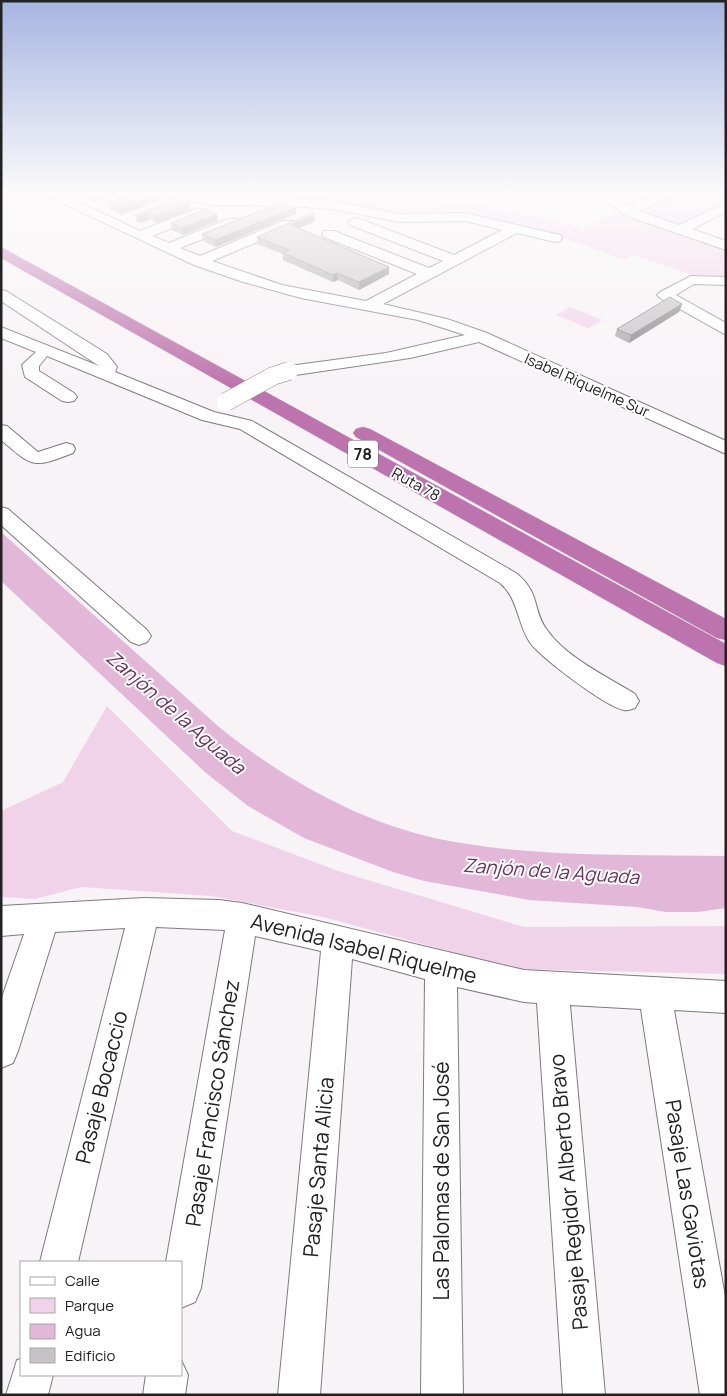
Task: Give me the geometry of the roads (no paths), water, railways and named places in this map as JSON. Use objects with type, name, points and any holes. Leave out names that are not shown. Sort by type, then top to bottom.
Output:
[{"type":"highway","name":"Ruta 78","points":[[12,258],[726,656]]},
{"type":"highway","name":"Ruta 78","points":[[40,258],[726,631]]},
{"type":"street","name":"Isabel Riquelme Sur","points":[[190,258],[278,288],[448,324],[480,336],[726,448]]},
{"type":"street","points":[[199,262],[208,258]]},
{"type":"street","points":[[390,258],[430,274]]},
{"type":"street","points":[[450,258],[455,260]]},
{"type":"street","points":[[366,307],[459,258]]},
{"type":"street","points":[[702,280],[726,293]]},
{"type":"street","points":[[726,281],[688,281],[665,295],[726,330]]},
{"type":"street","points":[[1,294],[101,358],[109,367],[108,370],[99,376]]},
{"type":"street","points":[[197,417],[273,376],[289,371],[362,363],[434,349],[480,336]]},
{"type":"street","points":[[7,339],[39,356],[99,376]]},
{"type":"street","points":[[7,339],[197,417],[239,423],[253,429],[514,582],[525,596],[533,627],[544,643],[561,658],[626,701]]},
{"type":"street","points":[[39,356],[30,365],[31,373],[68,397]]},
{"type":"street","points":[[1,430],[33,457],[43,458],[66,449]]},
{"type":"street","points":[[1,514],[139,636]]},
{"type":"street","name":"Avenida Isabel Riquelme","points":[[1,921],[144,912],[196,913],[242,918],[338,940],[441,968],[524,986],[726,997]]},
{"type":"street","name":"Pasaje Bocaccio","points":[[59,1261],[144,912]]},
{"type":"street","name":"Pasaje Francisco Sánchez","points":[[182,1282],[242,918]]},
{"type":"street","points":[[1,1051],[44,919]]},
{"type":"street","name":"Pasaje Santa Alicia","points":[[299,1395],[338,940]]},
{"type":"street","name":"Las Palomas de San José","points":[[441,968],[442,1395]]},
{"type":"street","name":"Pasaje Regidor Alberto Bravo","points":[[552,989],[584,1395]]},
{"type":"street","name":"Pasaje Las Gaviotas","points":[[655,993],[722,1395]]},
{"type":"street","points":[[27,1395],[32,1376]]},
{"type":"street","points":[[164,1395],[167,1376]]},
{"type":"water","name":"Zanjón de la Aguada","points":[[1,532],[219,727],[269,764],[323,796],[379,821],[409,831],[439,839],[474,845],[582,854],[726,856],[726,908],[698,912],[666,912],[637,907],[529,900],[424,881],[393,872],[304,838],[248,806],[206,773],[1,581]]}]
